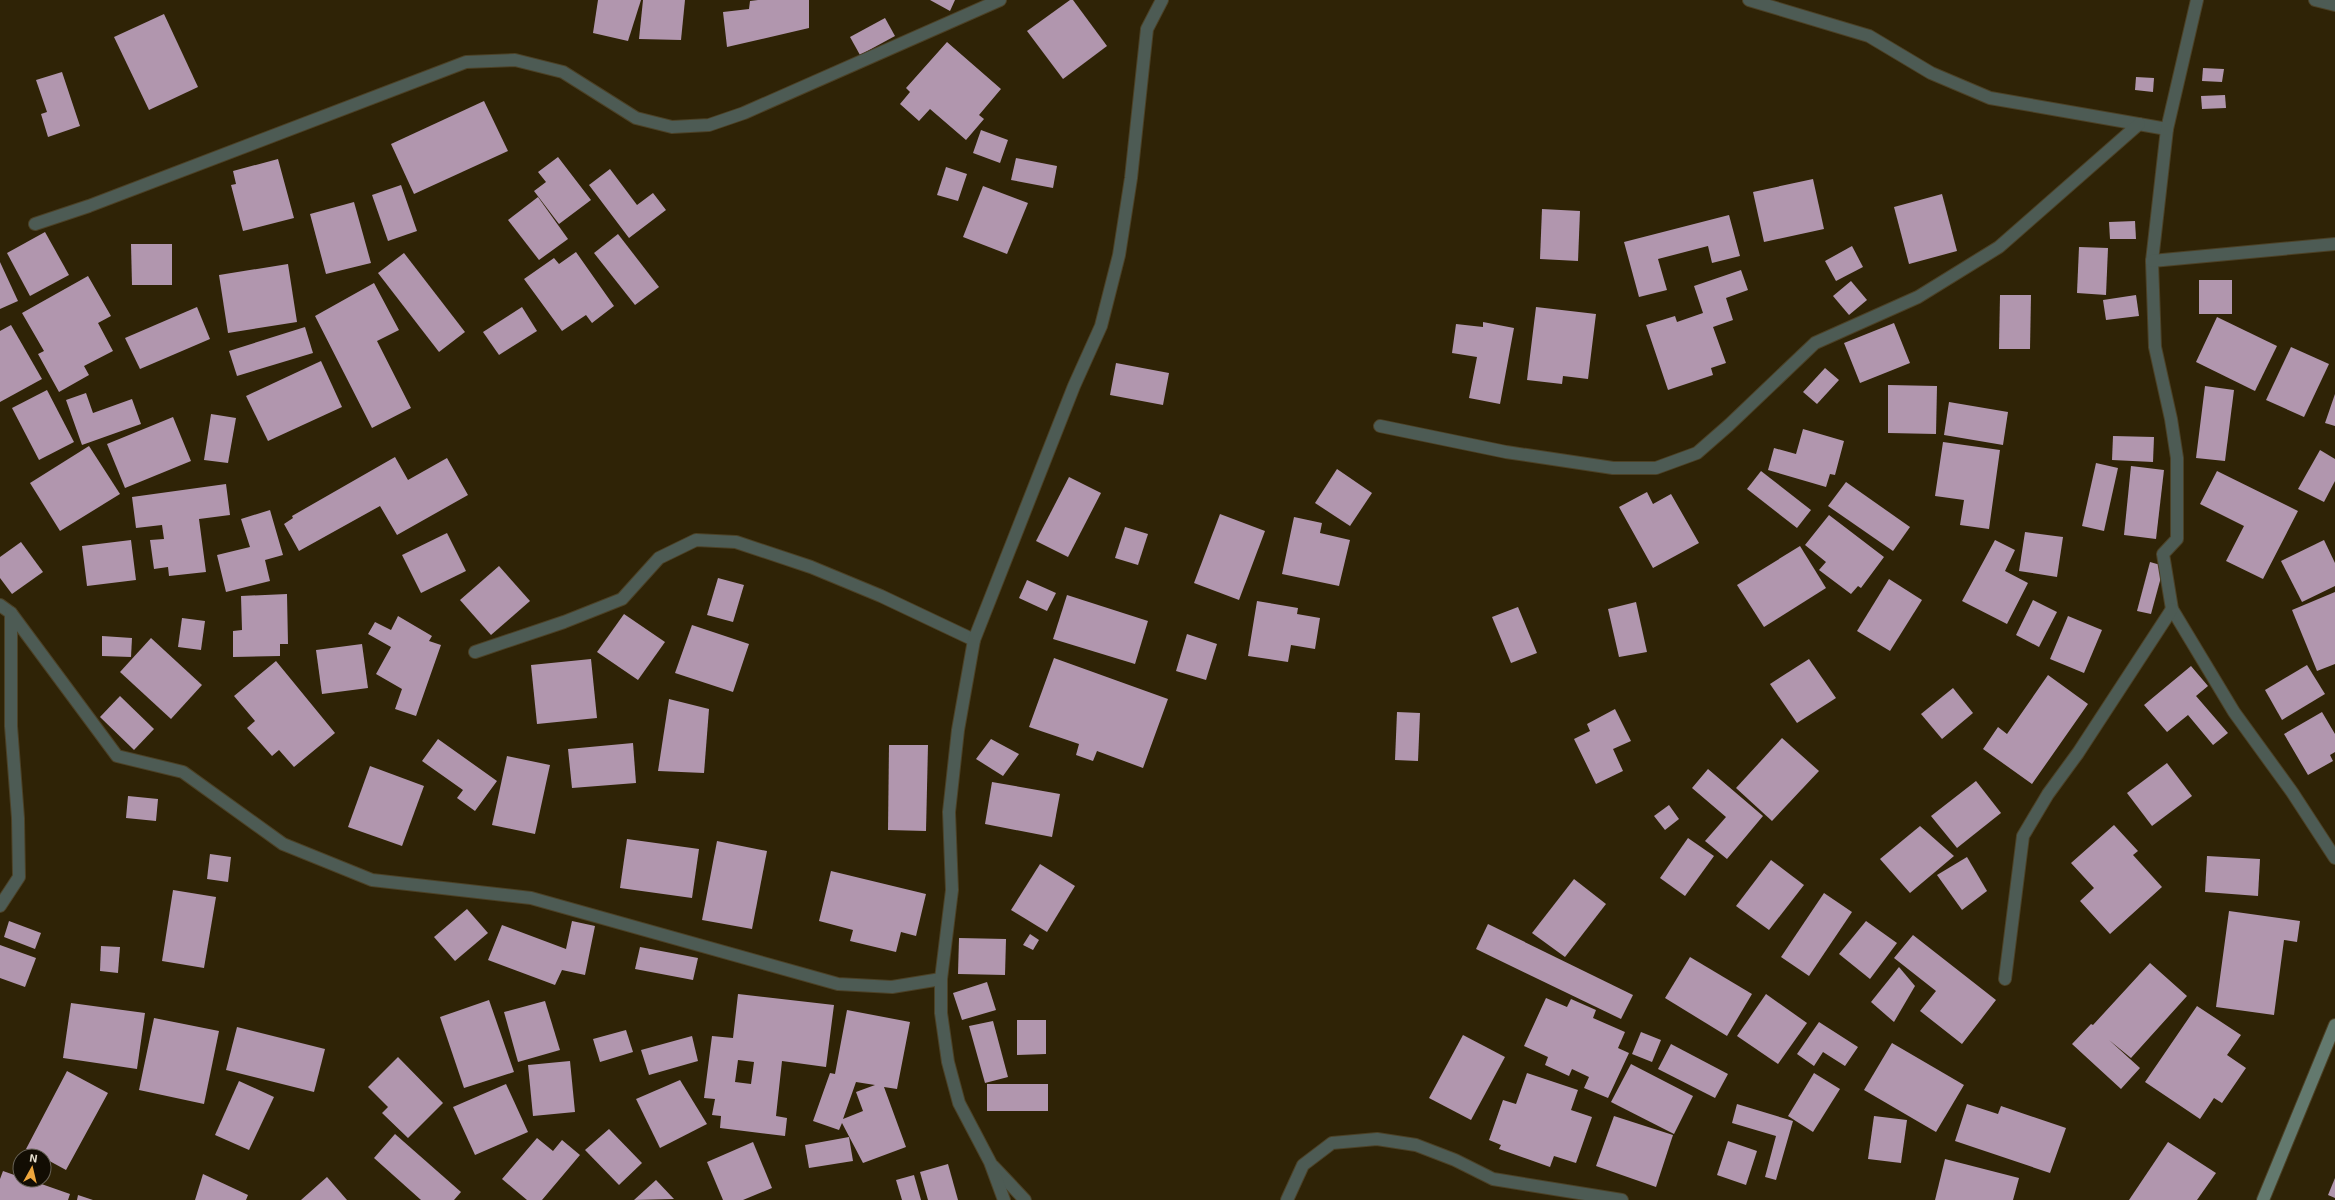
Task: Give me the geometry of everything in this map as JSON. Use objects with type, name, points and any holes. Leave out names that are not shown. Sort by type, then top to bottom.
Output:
[{"type":"street","points":[[35,224],[89,206],[466,62],[515,60],[563,72],[636,118],[672,127],[709,125],[744,113],[1000,0]]},
{"type":"street","points":[[1004,1200],[990,1162],[959,1103],[948,1062],[941,1013],[941,979],[952,890],[949,812],[958,730],[974,640],[1074,386],[1101,326],[1119,255],[1131,178],[1147,29],[1162,0]]},
{"type":"street","points":[[1749,0],[1869,36],[1930,73],[1990,98],[2167,129]]},
{"type":"street","points":[[2197,0],[2167,129],[2152,261],[2155,347],[2171,419],[2177,458],[2177,539],[2163,554],[2172,609],[2234,712],[2292,792],[2335,858]]},
{"type":"street","points":[[2315,0],[2335,5]]},
{"type":"street","points":[[1380,426],[1506,452],[1613,468],[1656,468],[1696,453],[1729,425],[1815,344],[1918,297],[1999,247],[2139,124]]},
{"type":"street","points":[[2152,261],[2335,244]]},
{"type":"street","points":[[475,652],[564,622],[622,599],[659,558],[696,540],[736,542],[811,567],[881,596],[974,640]]},
{"type":"street","points":[[0,605],[11,613],[117,756],[183,772],[283,844],[372,880],[531,898],[838,984],[892,987],[941,979]]},
{"type":"street","points":[[2005,979],[2023,836],[2048,794],[2078,753],[2172,609]]},
{"type":"street","points":[[0,906],[19,877],[18,818],[11,726],[11,613]]},
{"type":"street","points":[[2267,1199],[2335,1025]]},
{"type":"street","points":[[1287,1200],[1303,1165],[1332,1143],[1377,1139],[1416,1145],[1455,1160],[1493,1180],[1622,1200]]},
{"type":"street","points":[[990,1162],[1025,1200]]},
{"type":"building","points":[[598,0],[641,0],[628,41],[593,33]]},
{"type":"building","points":[[643,0],[685,0],[681,40],[639,39]]},
{"type":"building","points":[[809,0],[809,28],[727,47],[723,12],[749,9],[750,1]]},
{"type":"building","points":[[930,0],[955,0],[950,11]]},
{"type":"building","points":[[1070,0],[1073,0],[1107,46],[1063,79],[1027,31]]},
{"type":"building","points":[[164,14],[198,87],[149,110],[114,37]]},
{"type":"building","points":[[885,18],[895,36],[860,55],[850,37]]},
{"type":"building","points":[[947,42],[1001,89],[979,115],[984,119],[966,140],[930,109],[919,121],[900,104],[910,92],[906,88]]},
{"type":"building","points":[[2203,68],[2224,69],[2222,82],[2202,81]]},
{"type":"building","points":[[62,72],[80,126],[48,137],[41,114],[47,112],[36,80]]},
{"type":"building","points":[[2136,77],[2154,78],[2153,92],[2135,90]]},
{"type":"building","points":[[2225,95],[2226,108],[2202,109],[2201,96]]},
{"type":"building","points":[[484,101],[508,151],[414,194],[391,144]]},
{"type":"building","points":[[981,130],[1008,140],[1000,163],[973,153]]},
{"type":"building","points":[[558,157],[591,200],[559,224],[534,191],[546,182],[538,172]]},
{"type":"building","points":[[1016,158],[1057,166],[1053,188],[1011,180]]},
{"type":"building","points":[[278,159],[294,218],[243,231],[231,185],[236,184],[233,171]]},
{"type":"building","points":[[946,167],[967,174],[958,201],[937,195]]},
{"type":"building","points":[[610,169],[637,205],[653,193],[666,210],[629,238],[589,185]]},
{"type":"building","points":[[1813,179],[1824,229],[1764,242],[1753,192]]},
{"type":"building","points":[[401,185],[417,231],[388,241],[372,195]]},
{"type":"building","points":[[983,186],[1028,203],[1007,254],[963,237]]},
{"type":"building","points":[[1942,194],[1957,251],[1909,264],[1894,207]]},
{"type":"building","points":[[538,197],[568,239],[539,260],[508,220]]},
{"type":"building","points":[[354,202],[371,263],[326,274],[310,214]]},
{"type":"building","points":[[1542,209],[1580,211],[1578,261],[1540,259]]},
{"type":"building","points":[[1729,215],[1740,256],[1712,263],[1708,246],[1658,259],[1667,290],[1639,297],[1624,242]]},
{"type":"building","points":[[2135,221],[2136,239],[2110,239],[2109,222]]},
{"type":"building","points":[[45,232],[69,275],[30,296],[7,253]]},
{"type":"building","points":[[618,234],[659,287],[635,305],[594,253]]},
{"type":"building","points":[[131,244],[172,244],[172,285],[132,285]]},
{"type":"building","points":[[1852,246],[1863,267],[1836,281],[1825,261]]},
{"type":"building","points":[[2079,247],[2108,248],[2106,295],[2077,293]]},
{"type":"building","points":[[576,252],[614,306],[592,323],[586,315],[562,331],[524,279],[554,258],[559,264]]},
{"type":"building","points":[[404,253],[465,332],[439,352],[378,273]]},
{"type":"building","points":[[0,262],[18,301],[0,309]]},
{"type":"building","points":[[288,264],[297,322],[228,333],[219,275]]},
{"type":"building","points":[[1741,270],[1748,290],[1726,298],[1733,320],[1713,327],[1726,363],[1711,368],[1713,375],[1668,390],[1646,325],[1675,316],[1677,322],[1703,313],[1694,286]]},
{"type":"building","points":[[88,276],[111,316],[98,323],[113,351],[84,366],[89,375],[59,392],[38,354],[44,351],[22,313]]},
{"type":"building","points":[[2199,280],[2232,280],[2232,314],[2199,314]]},
{"type":"building","points":[[1851,281],[1867,300],[1849,315],[1833,296]]},
{"type":"building","points":[[374,283],[399,330],[377,341],[411,408],[372,428],[315,316]]},
{"type":"building","points":[[2000,295],[2031,295],[2030,349],[1999,349]]},
{"type":"building","points":[[2136,295],[2139,316],[2106,320],[2103,300]]},
{"type":"building","points":[[197,307],[210,339],[140,369],[125,338]]},
{"type":"building","points":[[522,307],[537,331],[499,355],[483,332]]},
{"type":"building","points":[[1536,307],[1596,314],[1588,379],[1563,376],[1562,384],[1527,380]]},
{"type":"building","points":[[2217,317],[2277,346],[2255,391],[2196,362]]},
{"type":"building","points":[[1483,322],[1514,328],[1500,404],[1469,398],[1477,357],[1452,353],[1456,324],[1483,327]]},
{"type":"building","points":[[1894,323],[1910,363],[1860,383],[1844,343]]},
{"type":"building","points":[[11,325],[42,379],[0,402],[0,331]]},
{"type":"building","points":[[305,327],[313,353],[237,376],[229,351]]},
{"type":"building","points":[[2291,347],[2329,364],[2304,417],[2266,400]]},
{"type":"building","points":[[321,361],[342,407],[268,441],[246,396]]},
{"type":"building","points":[[1116,363],[1169,373],[1163,405],[1110,395]]},
{"type":"building","points":[[1825,368],[1839,380],[1817,404],[1803,392]]},
{"type":"building","points":[[1888,385],[1937,386],[1936,434],[1888,433]]},
{"type":"building","points":[[2205,386],[2234,390],[2225,461],[2196,458]]},
{"type":"building","points":[[47,390],[74,442],[39,460],[12,408]]},
{"type":"building","points":[[86,393],[93,413],[132,399],[141,424],[82,445],[66,400]]},
{"type":"building","points":[[2335,394],[2335,426],[2325,423]]},
{"type":"building","points":[[1949,402],[2008,412],[2003,445],[1944,435]]},
{"type":"building","points":[[211,414],[236,418],[228,463],[204,460]]},
{"type":"building","points":[[173,417],[191,461],[125,488],[107,444]]},
{"type":"building","points":[[1803,429],[1844,441],[1835,475],[1830,474],[1826,487],[1768,470],[1774,448],[1796,454]]},
{"type":"building","points":[[2113,436],[2154,437],[2153,462],[2112,460]]},
{"type":"building","points":[[1943,442],[2000,450],[1989,529],[1960,525],[1964,500],[1935,496]]},
{"type":"building","points":[[89,446],[120,494],[60,531],[30,483]]},
{"type":"building","points":[[2320,450],[2335,459],[2335,481],[2324,502],[2298,489]]},
{"type":"building","points":[[395,457],[408,480],[447,458],[468,495],[397,535],[380,506],[299,551],[284,524],[293,518],[292,516]]},
{"type":"building","points":[[2096,463],[2118,468],[2104,531],[2082,526]]},
{"type":"building","points":[[2131,466],[2164,470],[2156,539],[2124,535]]},
{"type":"building","points":[[1337,469],[1372,493],[1350,526],[1315,503]]},
{"type":"building","points":[[1761,471],[1811,510],[1797,528],[1747,489]]},
{"type":"building","points":[[2217,471],[2298,511],[2263,579],[2226,561],[2244,526],[2200,504]]},
{"type":"building","points":[[1069,477],[1101,493],[1068,557],[1036,541]]},
{"type":"building","points":[[1846,482],[1910,527],[1893,551],[1828,506]]},
{"type":"building","points":[[226,484],[230,515],[199,519],[206,572],[169,576],[168,567],[154,569],[150,540],[164,539],[162,525],[136,528],[132,497]]},
{"type":"building","points":[[1647,492],[1653,504],[1671,494],[1699,543],[1653,568],[1619,507]]},
{"type":"building","points":[[270,510],[283,555],[265,560],[270,581],[226,592],[217,555],[250,547],[241,519]]},
{"type":"building","points":[[1220,514],[1265,531],[1239,600],[1194,583]]},
{"type":"building","points":[[1829,515],[1884,557],[1861,588],[1858,586],[1851,594],[1819,570],[1826,562],[1805,545]]},
{"type":"building","points":[[1294,517],[1322,523],[1320,533],[1350,540],[1339,586],[1282,574]]},
{"type":"building","points":[[1125,527],[1148,534],[1138,565],[1115,558]]},
{"type":"building","points":[[2025,532],[2063,537],[2057,577],[2019,571]]},
{"type":"building","points":[[447,533],[466,571],[421,593],[402,555]]},
{"type":"building","points":[[131,540],[136,580],[87,586],[82,546]]},
{"type":"building","points":[[1995,540],[2015,550],[2005,571],[2028,583],[2007,624],[1962,601]]},
{"type":"building","points":[[2324,540],[2335,563],[2335,586],[2302,602],[2281,561]]},
{"type":"building","points":[[21,542],[43,572],[12,594],[0,578],[0,557]]},
{"type":"building","points":[[1800,546],[1826,588],[1764,627],[1737,585]]},
{"type":"building","points":[[2150,562],[2164,566],[2151,614],[2137,611]]},
{"type":"building","points":[[499,566],[530,601],[491,635],[460,600]]},
{"type":"building","points":[[718,578],[744,585],[733,622],[707,615]]},
{"type":"building","points":[[1889,579],[1922,600],[1890,651],[1857,631]]},
{"type":"building","points":[[1027,580],[1056,593],[1047,611],[1019,598]]},
{"type":"building","points":[[2335,592],[2335,664],[2317,671],[2292,610]]},
{"type":"building","points":[[287,594],[288,644],[280,644],[280,656],[233,657],[233,631],[242,630],[241,596]]},
{"type":"building","points":[[1067,595],[1148,621],[1135,664],[1053,639]]},
{"type":"building","points":[[2033,600],[2057,612],[2039,647],[2016,635]]},
{"type":"building","points":[[1257,601],[1298,608],[1297,614],[1320,618],[1315,649],[1291,645],[1288,662],[1248,656]]},
{"type":"building","points":[[1636,602],[1647,652],[1619,657],[1608,609]]},
{"type":"building","points":[[1518,607],[1537,653],[1511,663],[1492,617]]},
{"type":"building","points":[[624,614],[665,642],[638,680],[597,652]]},
{"type":"building","points":[[398,616],[432,636],[429,641],[441,645],[416,716],[395,709],[402,689],[376,674],[391,647],[368,634],[375,622],[391,630]]},
{"type":"building","points":[[2068,616],[2102,630],[2084,673],[2050,659]]},
{"type":"building","points":[[182,618],[205,621],[201,650],[178,647]]},
{"type":"building","points":[[692,625],[749,644],[733,692],[675,673]]},
{"type":"building","points":[[1187,634],[1217,644],[1206,680],[1176,671]]},
{"type":"building","points":[[102,636],[132,638],[131,657],[102,656]]},
{"type":"building","points":[[151,638],[202,685],[171,719],[120,672]]},
{"type":"building","points":[[362,644],[368,688],[322,694],[316,650]]},
{"type":"building","points":[[1054,658],[1168,699],[1143,768],[1097,751],[1093,761],[1076,755],[1079,744],[1029,727]]},
{"type":"building","points":[[591,659],[597,718],[537,724],[531,665]]},
{"type":"building","points":[[1809,659],[1836,698],[1797,723],[1770,684]]},
{"type":"building","points":[[276,661],[335,733],[294,767],[279,750],[272,756],[247,728],[255,721],[234,696]]},
{"type":"building","points":[[2307,665],[2325,694],[2282,720],[2265,690]]},
{"type":"building","points":[[2191,666],[2208,686],[2196,696],[2228,733],[2213,745],[2188,715],[2167,732],[2144,705]]},
{"type":"building","points":[[2048,675],[2088,704],[2032,784],[1983,749],[1998,727],[2007,734]]},
{"type":"building","points":[[1953,688],[1973,713],[1942,739],[1921,714]]},
{"type":"building","points":[[120,696],[154,729],[134,750],[100,717]]},
{"type":"building","points":[[669,699],[709,709],[704,773],[658,771]]},
{"type":"building","points":[[1615,709],[1631,741],[1613,749],[1623,771],[1596,784],[1574,739],[1590,731],[1587,724]]},
{"type":"building","points":[[1397,712],[1420,713],[1418,761],[1395,760]]},
{"type":"building","points":[[2322,712],[2335,734],[2335,752],[2330,755],[2333,761],[2308,775],[2284,734]]},
{"type":"building","points":[[1782,738],[1819,771],[1772,821],[1736,788]]},
{"type":"building","points":[[438,739],[497,781],[475,811],[457,798],[463,790],[422,761]]},
{"type":"building","points":[[991,739],[1019,754],[1003,776],[976,759]]},
{"type":"building","points":[[633,743],[636,783],[572,788],[568,749]]},
{"type":"building","points":[[889,745],[928,745],[926,831],[888,830]]},
{"type":"building","points":[[507,756],[550,765],[535,834],[492,825]]},
{"type":"building","points":[[2167,763],[2192,796],[2152,826],[2127,793]]},
{"type":"building","points":[[370,766],[424,786],[402,846],[348,827]]},
{"type":"building","points":[[1708,769],[1763,816],[1727,859],[1705,841],[1726,817],[1692,788]]},
{"type":"building","points":[[1976,781],[2001,813],[1957,848],[1931,816]]},
{"type":"building","points":[[992,782],[1060,794],[1052,837],[985,824]]},
{"type":"building","points":[[128,796],[158,799],[156,821],[126,818]]},
{"type":"building","points":[[1669,805],[1679,819],[1665,830],[1654,816]]},
{"type":"building","points":[[2114,825],[2138,851],[2133,855],[2162,887],[2110,934],[2080,901],[2094,888],[2071,863]]},
{"type":"building","points":[[1920,826],[1954,856],[1910,893],[1880,859]]},
{"type":"building","points":[[1688,838],[1714,856],[1685,896],[1660,878]]},
{"type":"building","points":[[627,839],[699,849],[692,898],[620,888]]},
{"type":"building","points":[[717,841],[767,851],[752,929],[702,920]]},
{"type":"building","points":[[210,854],[231,857],[228,882],[207,879]]},
{"type":"building","points":[[2207,856],[2260,859],[2258,896],[2205,892]]},
{"type":"building","points":[[1967,857],[1987,891],[1962,910],[1937,875]]},
{"type":"building","points":[[1771,860],[1804,885],[1769,930],[1736,906]]},
{"type":"building","points":[[1040,864],[1075,886],[1047,932],[1011,910]]},
{"type":"building","points":[[831,871],[926,894],[916,936],[901,932],[896,952],[850,941],[853,930],[819,921]]},
{"type":"building","points":[[1574,879],[1606,904],[1565,957],[1532,933]]},
{"type":"building","points":[[173,890],[216,897],[204,968],[162,961]]},
{"type":"building","points":[[1824,893],[1852,912],[1809,976],[1781,957]]},
{"type":"building","points":[[467,909],[488,933],[455,961],[434,937]]},
{"type":"building","points":[[2229,911],[2300,921],[2297,942],[2284,940],[2274,1015],[2216,1007]]},
{"type":"building","points":[[9,921],[41,933],[35,949],[4,937]]},
{"type":"building","points":[[572,921],[595,926],[585,975],[562,970],[555,985],[488,960],[502,925],[566,949]]},
{"type":"building","points":[[1866,921],[1897,943],[1870,979],[1839,954]]},
{"type":"building","points":[[1488,924],[1633,995],[1621,1019],[1476,949]]},
{"type":"building","points":[[1030,934],[1039,940],[1033,950],[1023,945]]},
{"type":"building","points":[[1913,935],[1996,1000],[1962,1044],[1920,1011],[1936,991],[1894,958]]},
{"type":"building","points":[[959,938],[1006,939],[1005,975],[958,974]]},
{"type":"building","points":[[0,945],[36,958],[25,987],[0,978]]},
{"type":"building","points":[[101,946],[120,947],[118,973],[100,971]]},
{"type":"building","points":[[640,947],[698,958],[693,980],[635,969]]},
{"type":"building","points":[[1690,957],[1752,994],[1727,1036],[1665,998]]},
{"type":"building","points":[[2150,963],[2187,996],[2131,1058],[2109,1040],[2140,1068],[2121,1089],[2072,1044],[2091,1024],[2093,1025]]},
{"type":"building","points":[[1899,967],[1915,986],[1894,1022],[1871,1002]]},
{"type":"building","points":[[987,982],[996,1010],[962,1020],[953,993]]},
{"type":"building","points":[[738,994],[834,1005],[826,1067],[782,1061],[776,1116],[787,1118],[785,1136],[720,1128],[721,1116],[712,1115],[715,1099],[704,1098],[712,1036],[733,1038]],"holes":[[[738,1060],[754,1062],[751,1084],[735,1082]]]},
{"type":"building","points":[[1766,994],[1807,1023],[1778,1064],[1737,1036]]},
{"type":"building","points":[[1546,998],[1567,1007],[1571,999],[1596,1010],[1593,1018],[1625,1032],[1618,1048],[1629,1053],[1608,1098],[1584,1088],[1589,1077],[1572,1069],[1569,1076],[1545,1065],[1548,1057],[1524,1046]]},
{"type":"building","points":[[489,1000],[514,1072],[464,1088],[440,1017]]},
{"type":"building","points":[[545,1001],[560,1050],[518,1062],[504,1012]]},
{"type":"building","points":[[71,1003],[145,1013],[137,1069],[63,1058]]},
{"type":"building","points":[[2197,1006],[2241,1035],[2227,1055],[2246,1068],[2222,1103],[2214,1098],[2200,1119],[2145,1082]]},
{"type":"building","points":[[847,1010],[910,1022],[897,1089],[884,1087],[906,1147],[863,1163],[842,1123],[839,1130],[813,1121],[830,1073],[835,1074]],"holes":[[[856,1082],[875,1085],[856,1092],[863,1111],[843,1119]]]},
{"type":"building","points":[[154,1018],[219,1031],[204,1104],[139,1090]]},
{"type":"building","points":[[1017,1020],[1046,1020],[1046,1054],[1017,1055]]},
{"type":"building","points":[[993,1021],[1008,1077],[985,1083],[969,1026]]},
{"type":"building","points":[[1819,1022],[1858,1047],[1845,1066],[1823,1052],[1814,1066],[1797,1054]]},
{"type":"building","points":[[237,1027],[325,1049],[314,1092],[226,1070]]},
{"type":"building","points":[[626,1030],[633,1052],[600,1062],[593,1039]]},
{"type":"building","points":[[1641,1032],[1661,1040],[1652,1062],[1632,1054]]},
{"type":"building","points":[[1463,1035],[1505,1057],[1471,1120],[1429,1098]]},
{"type":"building","points":[[692,1036],[698,1061],[649,1075],[641,1050]]},
{"type":"building","points":[[1892,1043],[1964,1085],[1936,1132],[1864,1090]]},
{"type":"building","points":[[1671,1044],[1728,1074],[1715,1098],[1658,1069]]},
{"type":"building","points":[[398,1057],[443,1103],[408,1138],[382,1113],[388,1107],[368,1087]]},
{"type":"building","points":[[570,1061],[575,1112],[533,1116],[528,1065]]},
{"type":"building","points":[[1631,1064],[1693,1096],[1674,1134],[1611,1102]]},
{"type":"building","points":[[67,1071],[108,1093],[66,1170],[52,1162],[52,1148],[27,1148]]},
{"type":"building","points":[[1527,1073],[1578,1090],[1571,1110],[1592,1117],[1576,1163],[1554,1156],[1550,1167],[1499,1149],[1501,1145],[1489,1140],[1503,1100],[1516,1104]]},
{"type":"building","points":[[1814,1073],[1840,1089],[1813,1132],[1788,1116]]},
{"type":"building","points":[[680,1080],[707,1124],[660,1148],[636,1099]]},
{"type":"building","points":[[239,1081],[274,1097],[249,1150],[215,1135]]},
{"type":"building","points":[[506,1084],[528,1132],[475,1155],[453,1107]]},
{"type":"building","points":[[987,1084],[1048,1084],[1048,1111],[987,1111]]},
{"type":"building","points":[[1737,1104],[1793,1121],[1776,1180],[1765,1177],[1776,1136],[1732,1123]]},
{"type":"building","points":[[1967,1104],[1998,1114],[2001,1106],[2066,1128],[2050,1173],[1955,1141]]},
{"type":"building","points":[[1614,1116],[1673,1135],[1656,1187],[1596,1166]]},
{"type":"building","points":[[1874,1116],[1907,1120],[1901,1163],[1868,1159]]},
{"type":"building","points":[[609,1129],[642,1163],[619,1185],[585,1150]]},
{"type":"building","points":[[395,1134],[461,1192],[454,1200],[421,1200],[374,1158]]},
{"type":"building","points":[[849,1137],[853,1161],[809,1168],[805,1145]]},
{"type":"building","points":[[537,1138],[553,1151],[562,1140],[580,1155],[542,1200],[527,1200],[502,1179]]},
{"type":"building","points":[[1728,1141],[1757,1151],[1746,1185],[1717,1175]]},
{"type":"building","points":[[753,1142],[772,1188],[743,1200],[723,1200],[707,1162]]},
{"type":"building","points":[[2168,1142],[2216,1173],[2197,1200],[2129,1200]]},
{"type":"building","points":[[1945,1159],[2019,1178],[2013,1200],[1935,1200]]},
{"type":"building","points":[[948,1164],[958,1200],[928,1200],[920,1172]]},
{"type":"building","points":[[3,1171],[12,1174],[12,1188],[52,1188],[70,1194],[68,1200],[0,1200],[0,1179]]},
{"type":"building","points":[[203,1174],[248,1195],[246,1200],[195,1200]]},
{"type":"building","points":[[914,1175],[921,1200],[902,1200],[896,1180]]},
{"type":"building","points":[[327,1177],[347,1200],[301,1200]]},
{"type":"building","points":[[2335,1178],[2335,1198],[2328,1195]]},
{"type":"building","points":[[656,1180],[674,1199],[634,1200]]},
{"type":"building","points":[[78,1195],[93,1200],[77,1200]]}]
